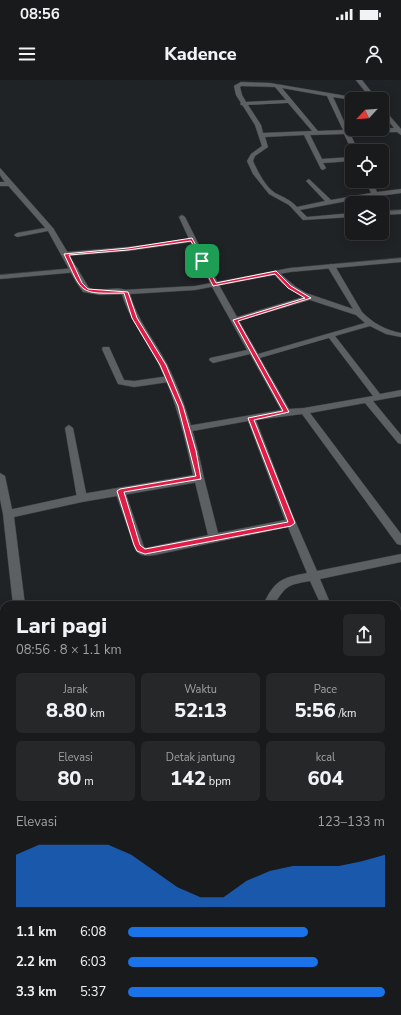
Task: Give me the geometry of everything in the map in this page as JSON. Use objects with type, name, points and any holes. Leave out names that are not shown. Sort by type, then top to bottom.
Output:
[{"type":"main road","points":[[0,170],[4,184],[51,229],[75,270],[80,284],[86,290],[98,292],[126,292],[195,288],[276,272],[401,260]]},
{"type":"main road","points":[[19,601],[8,514],[82,498],[199,478],[180,406],[163,365],[133,313],[126,292]]},
{"type":"street","points":[[359,80],[368,92]]},
{"type":"street","points":[[345,97],[277,86],[238,85],[239,95],[243,104],[258,125],[265,147],[251,158],[252,165],[256,174],[271,193],[291,204],[305,219],[345,216]]},
{"type":"street","points":[[277,86],[316,133]]},
{"type":"street","points":[[329,94],[345,129]]},
{"type":"street","points":[[243,104],[289,100]]},
{"type":"street","points":[[389,118],[400,132]]},
{"type":"street","points":[[262,135],[345,131]]},
{"type":"street","points":[[389,132],[400,132]]},
{"type":"street","points":[[306,133],[323,168]]},
{"type":"street","points":[[319,161],[345,159]]},
{"type":"street","points":[[309,181],[330,202]]},
{"type":"street","points":[[372,188],[375,194]]},
{"type":"street","points":[[296,209],[375,194],[401,191]]},
{"type":"street","points":[[389,212],[401,212]]},
{"type":"street","points":[[182,217],[215,285],[286,412]]},
{"type":"street","points":[[17,235],[51,229]]},
{"type":"street","points":[[66,254],[128,249],[192,240]]},
{"type":"street","points":[[331,266],[359,314],[369,324],[380,330],[401,335]]},
{"type":"street","points":[[0,276],[75,270]]},
{"type":"street","points":[[276,272],[290,287],[309,298],[359,314]]},
{"type":"street","points":[[235,320],[309,298]]},
{"type":"street","points":[[213,360],[254,354],[369,324]]},
{"type":"street","points":[[330,335],[379,398]]},
{"type":"street","points":[[106,349],[121,382],[134,384],[169,379]]},
{"type":"street","points":[[187,428],[286,412],[304,411],[368,401],[401,393]]},
{"type":"street","points":[[368,401],[401,441]]},
{"type":"street","points":[[304,411],[401,541]]},
{"type":"street","points":[[251,418],[291,523],[324,601]]},
{"type":"street","points":[[69,428],[82,498]]},
{"type":"street","points":[[0,476],[8,514]]},
{"type":"street","points":[[199,478],[214,538]]},
{"type":"street","points":[[120,491],[140,549],[145,552],[291,523]]},
{"type":"street","points":[[271,601],[280,586],[289,581],[401,558]]},
{"type":"route","points":[[192,240],[202,261],[215,285],[276,272],[283,282],[298,293],[309,298],[235,320],[286,412],[251,418],[291,523],[145,552],[137,545],[120,491],[199,478],[193,451],[180,406],[163,365],[135,318],[126,296],[126,292],[92,292],[86,290],[80,284],[66,254],[128,249],[192,240]]}]
